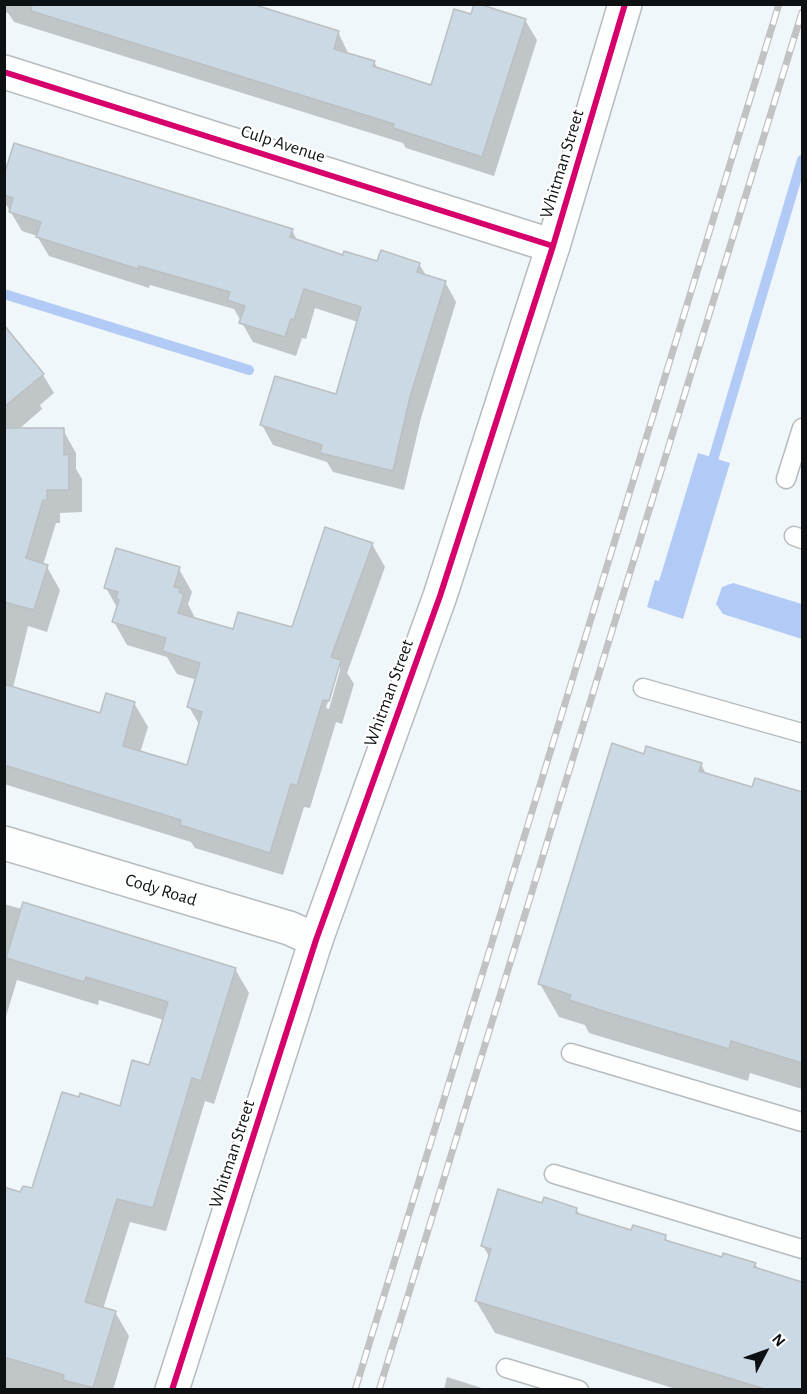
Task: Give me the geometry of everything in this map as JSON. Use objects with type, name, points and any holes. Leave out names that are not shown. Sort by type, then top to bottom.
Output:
[{"type":"street","name":"Whitman Street","points":[[172,1389],[316,940],[440,596],[553,246],[625,4]]},
{"type":"street","name":"Culp Avenue","points":[[4,72],[553,246]]},
{"type":"street","name":"Cody Road","points":[[4,843],[289,928],[316,940]]},
{"type":"lane","points":[[786,479],[802,428]]},
{"type":"lane","points":[[643,688],[802,733]]},
{"type":"lane","points":[[571,1053],[802,1122]]},
{"type":"lane","points":[[554,1174],[802,1249]]},
{"type":"lane","points":[[506,1368],[579,1389]]},
{"type":"water","points":[[698,453],[730,463],[683,619],[647,607],[655,580],[659,581]]},
{"type":"water","points":[[733,583],[802,604],[802,639],[723,614],[716,604],[722,587]]},
{"type":"building","points":[[32,4],[252,4],[339,31],[334,49],[375,61],[373,66],[431,85],[454,9],[471,14],[474,4],[479,4],[526,19],[482,157],[393,128],[394,124],[31,11]]},
{"type":"building","points":[[14,143],[293,229],[290,237],[343,255],[344,251],[377,261],[381,250],[420,263],[417,272],[446,281],[410,397],[393,471],[320,453],[322,445],[260,425],[275,376],[336,394],[361,307],[304,289],[294,320],[291,319],[285,337],[239,323],[245,306],[227,300],[230,292],[139,266],[138,269],[36,237],[41,222],[9,212],[13,198],[4,195],[4,175]]},
{"type":"building","points":[[4,325],[44,374],[4,407]]},
{"type":"building","points":[[4,428],[64,428],[64,455],[69,454],[69,490],[47,490],[47,500],[43,500],[26,558],[48,565],[34,610],[4,602]]},
{"type":"building","points":[[325,527],[373,543],[331,657],[341,660],[329,701],[323,700],[297,786],[291,784],[270,853],[180,825],[181,820],[4,765],[4,684],[100,713],[106,693],[135,702],[123,746],[187,765],[202,712],[187,707],[200,663],[162,651],[166,638],[112,622],[119,600],[116,598],[118,592],[104,588],[116,548],[180,567],[174,587],[180,588],[179,592],[184,594],[178,613],[233,629],[238,612],[292,627]]},
{"type":"building","points":[[612,743],[644,754],[646,746],[702,763],[699,771],[752,787],[755,778],[802,792],[802,1063],[731,1041],[729,1049],[622,1017],[569,1000],[571,995],[538,984]]},
{"type":"building","points":[[23,902],[236,968],[201,1081],[192,1078],[153,1208],[117,1199],[85,1302],[116,1311],[93,1388],[63,1380],[64,1375],[4,1357],[4,1187],[20,1192],[23,1186],[32,1188],[62,1092],[79,1097],[80,1093],[120,1106],[132,1060],[149,1065],[168,1002],[86,977],[84,982],[6,958]]},
{"type":"building","points":[[498,1189],[542,1203],[544,1197],[577,1208],[576,1213],[631,1230],[633,1225],[666,1235],[665,1240],[722,1257],[723,1253],[756,1263],[754,1267],[802,1282],[802,1389],[765,1389],[475,1301],[491,1249],[481,1246]]},
{"type":"waterway","points":[[710,470],[802,160]]},
{"type":"waterway","points":[[4,294],[249,370]]},
{"type":"railway","points":[[355,1390],[779,4]]},
{"type":"railway","points":[[379,1390],[802,12]]},
{"type":"cycle path","points":[[172,1390],[316,940],[440,596],[553,246],[625,4]]},
{"type":"cycle path","points":[[4,72],[553,246]]}]
